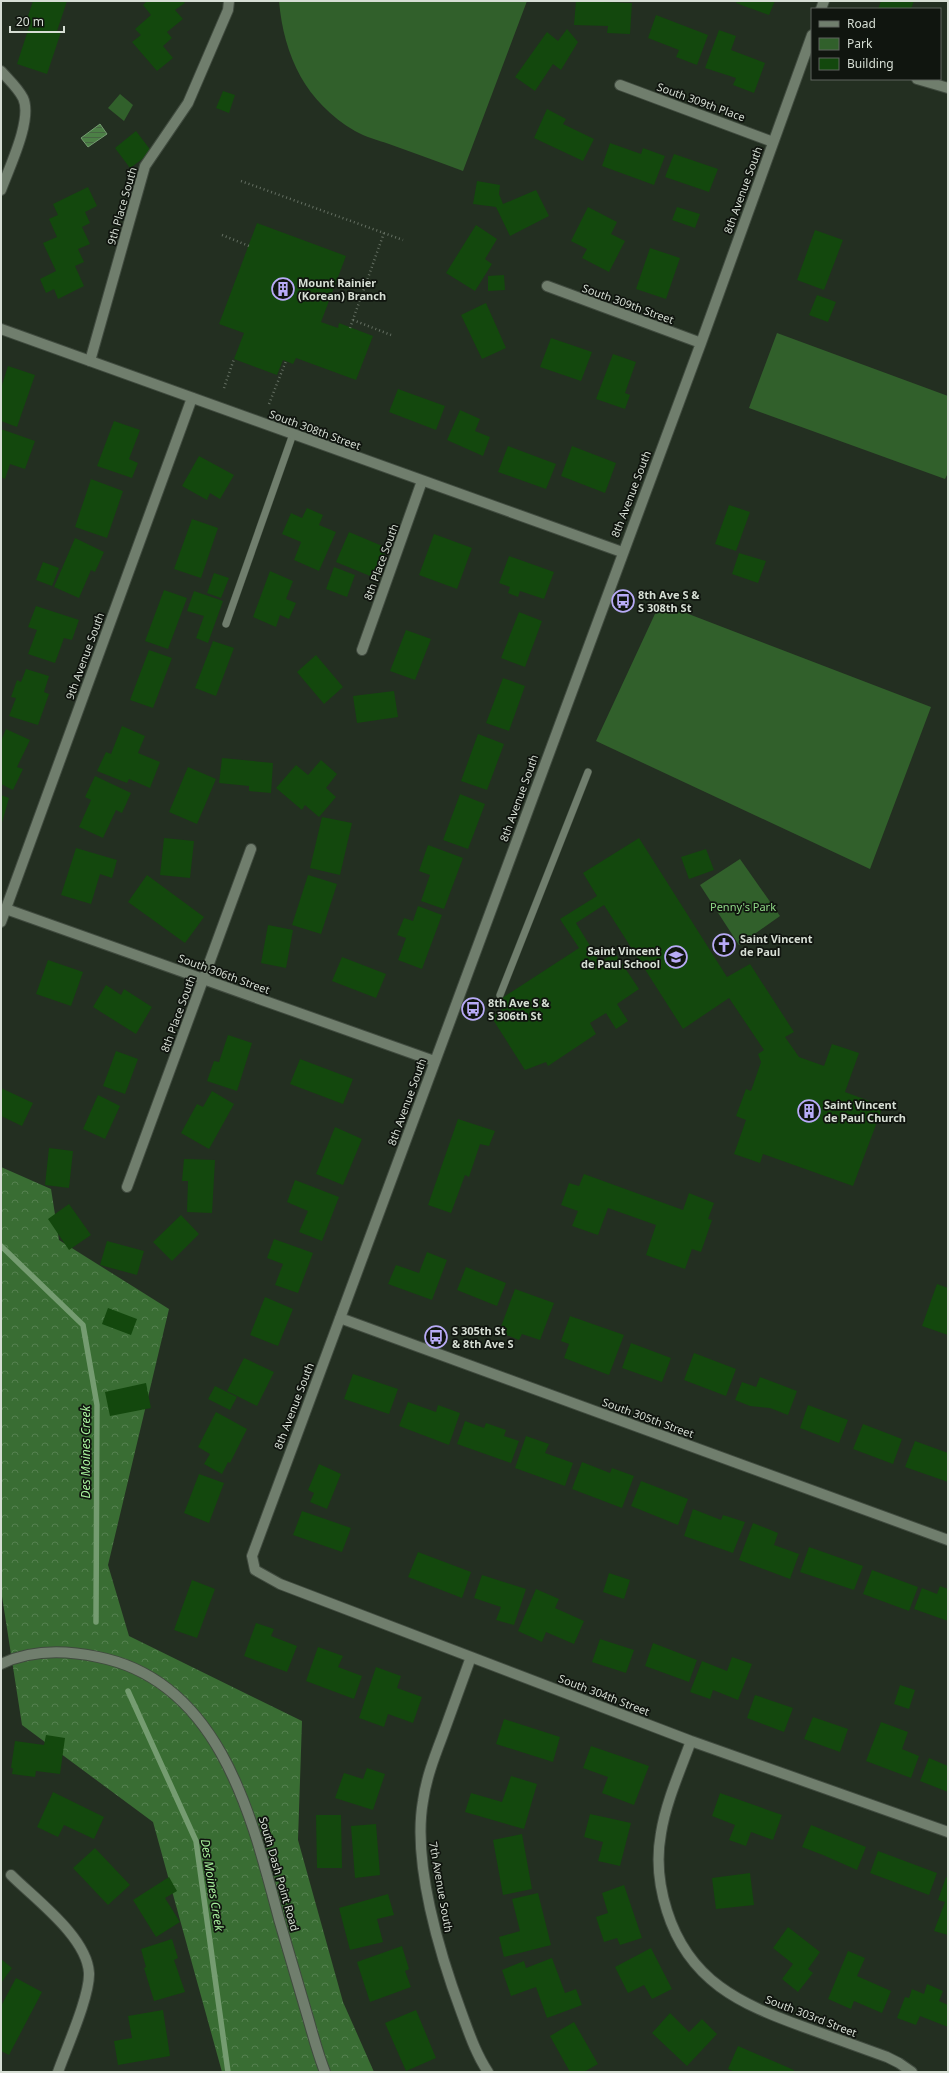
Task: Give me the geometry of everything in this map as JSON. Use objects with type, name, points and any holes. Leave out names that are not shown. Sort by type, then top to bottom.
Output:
[{"type":"street","name":"9th Place South","points":[[90,362],[146,166],[188,103],[228,10],[229,1]]},
{"type":"street","name":"8th Avenue South","points":[[255,1570],[252,1556],[254,1547],[340,1318],[622,552],[701,343],[811,38]]},
{"type":"street","points":[[1,71],[23,98],[25,113],[24,125],[1,190]]},
{"type":"street","points":[[920,80],[948,88]]},
{"type":"street","name":"South 309th Place","points":[[620,85],[773,142]]},
{"type":"street","name":"South 309th Street","points":[[547,286],[701,343]]},
{"type":"street","name":"South 308th Street","points":[[1,329],[422,482],[622,552]]},
{"type":"street","name":"9th Avenue South","points":[[1,922],[192,398]]},
{"type":"street","name":"8th Place South","points":[[362,650],[422,482]]},
{"type":"street","name":"8th Place South","points":[[128,1187],[251,849]]},
{"type":"street","name":"South 306th Street","points":[[6,909],[434,1061]]},
{"type":"street","name":"South 305th Street","points":[[340,1318],[948,1540]]},
{"type":"street","name":"South 304th Street","points":[[255,1570],[280,1584],[691,1741],[948,1832]]},
{"type":"street","name":"South Dash Point Road","points":[[1,1664],[16,1656],[48,1652],[84,1654],[112,1660],[145,1672],[175,1695],[198,1719],[217,1744],[248,1811],[263,1853],[280,1920],[325,2072]]},
{"type":"street","name":"7th Avenue South","points":[[471,1657],[429,1774],[423,1800],[420,1834],[422,1860],[428,1892],[448,1974],[468,2030],[488,2072]]},
{"type":"street","name":"South 303rd Street","points":[[691,1741],[664,1818],[659,1848],[658,1872],[662,1896],[671,1923],[685,1952],[705,1976],[746,2004],[775,2017],[887,2058],[899,2063],[912,2072]]},
{"type":"street","points":[[11,1875],[66,1929],[81,1950],[88,1968],[89,1980],[85,1996],[58,2072]]},
{"type":"lane","points":[[226,624],[293,434]]},
{"type":"lane","points":[[500,995],[588,772]]},
{"type":"path","points":[[241,181],[403,240]]},
{"type":"path","points":[[350,328],[384,233]]},
{"type":"path","points":[[222,235],[249,246]]},
{"type":"path","points":[[353,320],[391,335]]},
{"type":"path","points":[[224,388],[234,359]]},
{"type":"path","points":[[269,404],[286,361]]},
{"type":"green space","points":[[279,1],[527,1],[463,171],[367,137],[355,131],[323,106],[300,76],[292,59],[286,41]]},
{"type":"green space","points":[[120,94],[133,105],[124,121],[108,108]]},
{"type":"green space","points":[[777,333],[948,396],[948,473],[945,479],[749,408]]},
{"type":"green space","points":[[660,603],[931,707],[870,869],[596,741]]},
{"type":"green space","name":"Penny's Park","points":[[740,859],[780,916],[739,945],[700,885]]},
{"type":"green space","points":[[1,1167],[51,1189],[59,1240],[169,1309],[108,1565],[129,1636],[302,1721],[298,1840],[343,2002],[374,2072],[222,2072],[153,1822],[22,1725],[1,1590]]},
{"type":"shaded area","points":[[100,124],[107,134],[88,147],[81,138]]},
{"type":"building","points":[[33,1],[67,1],[57,31],[61,32],[47,74],[17,64],[30,24],[26,22]]},
{"type":"building","points":[[147,1],[183,1],[185,3],[175,10],[183,19],[167,32],[172,38],[163,46],[173,58],[157,71],[132,42],[141,35],[135,29],[151,15],[143,5]]},
{"type":"building","points":[[576,1],[632,3],[630,34],[607,33],[608,26],[574,25]]},
{"type":"building","points":[[737,1],[775,1],[769,15],[736,3]]},
{"type":"building","points":[[881,1],[914,1],[911,8],[878,8]]},
{"type":"building","points":[[656,15],[708,35],[697,65],[676,57],[679,50],[648,38]]},
{"type":"building","points":[[567,29],[578,42],[561,70],[553,64],[535,91],[515,77],[547,32],[558,41]]},
{"type":"building","points":[[719,30],[736,36],[731,50],[765,63],[754,93],[733,85],[736,78],[705,68]]},
{"type":"building","points":[[223,91],[235,95],[229,113],[216,108]]},
{"type":"building","points":[[547,109],[566,119],[563,124],[594,139],[583,161],[534,138]]},
{"type":"building","points":[[136,131],[152,152],[130,168],[115,148]]},
{"type":"building","points":[[610,143],[641,154],[643,148],[665,156],[654,185],[602,166]]},
{"type":"building","points":[[674,154],[718,169],[709,192],[665,177]]},
{"type":"building","points":[[477,181],[500,185],[499,194],[503,204],[536,190],[549,216],[510,236],[496,207],[473,204]]},
{"type":"building","points":[[88,187],[97,206],[85,212],[90,223],[82,227],[90,244],[78,249],[84,262],[75,266],[84,286],[58,299],[54,289],[46,293],[40,279],[56,271],[43,243],[57,237],[49,219],[58,215],[53,204]]},
{"type":"building","points":[[588,207],[617,222],[611,234],[625,241],[609,272],[582,258],[587,249],[571,241]]},
{"type":"building","points":[[677,207],[700,214],[695,228],[672,220]]},
{"type":"building","name":"Mount Rainier (Korean) Branch","points":[[257,223],[346,256],[321,322],[338,328],[339,323],[373,336],[356,380],[296,358],[293,364],[283,360],[277,375],[234,359],[244,333],[219,324]]},
{"type":"building","points":[[476,225],[497,239],[485,259],[492,264],[475,291],[446,273]]},
{"type":"building","points":[[815,230],[843,240],[824,290],[797,280]]},
{"type":"building","points":[[650,248],[680,258],[666,299],[636,289]]},
{"type":"building","points":[[504,275],[505,290],[488,291],[488,276]]},
{"type":"building","points":[[817,295],[836,302],[828,322],[809,315]]},
{"type":"building","points":[[486,303],[506,348],[482,359],[461,315]]},
{"type":"building","points":[[551,338],[592,352],[581,381],[540,367]]},
{"type":"building","points":[[613,354],[636,362],[625,393],[630,395],[625,409],[596,399]]},
{"type":"building","points":[[8,366],[35,375],[17,427],[1,421],[1,388]]},
{"type":"building","points":[[398,389],[445,406],[436,430],[389,412]]},
{"type":"building","points":[[460,410],[480,419],[475,431],[490,437],[483,456],[447,440]]},
{"type":"building","points":[[114,421],[140,430],[129,459],[138,463],[132,478],[97,466]]},
{"type":"building","points":[[1,429],[35,441],[25,469],[10,464],[5,479],[1,477]]},
{"type":"building","points":[[508,446],[556,464],[546,489],[498,472]]},
{"type":"building","points":[[572,446],[616,463],[605,493],[561,476]]},
{"type":"building","points":[[199,456],[234,475],[220,499],[210,493],[207,500],[182,486]]},
{"type":"building","points":[[91,479],[123,491],[107,538],[75,527]]},
{"type":"building","points":[[729,505],[750,512],[736,551],[715,544]]},
{"type":"building","points":[[307,508],[323,515],[319,525],[336,532],[319,571],[294,560],[301,542],[282,534],[291,513],[302,518]]},
{"type":"building","points":[[192,519],[218,528],[201,578],[174,569]]},
{"type":"building","points":[[349,532],[387,548],[375,578],[336,562]]},
{"type":"building","points":[[434,534],[472,548],[457,589],[419,575]]},
{"type":"building","points":[[75,538],[104,552],[95,572],[91,570],[79,598],[54,587]]},
{"type":"building","points":[[739,553],[766,561],[758,583],[732,574]]},
{"type":"building","points":[[509,556],[554,572],[544,599],[520,591],[518,597],[508,593],[510,587],[499,583]]},
{"type":"building","points":[[43,562],[59,568],[52,586],[36,580]]},
{"type":"building","points":[[334,567],[355,575],[347,597],[326,589]]},
{"type":"building","points":[[270,571],[293,581],[286,599],[296,603],[289,619],[280,615],[276,627],[253,617]]},
{"type":"building","points":[[214,573],[229,578],[221,598],[207,593]]},
{"type":"building","points":[[164,590],[187,598],[168,649],[145,641]]},
{"type":"building","points":[[194,591],[223,601],[208,643],[196,638],[204,616],[187,611]]},
{"type":"building","points":[[36,606],[79,620],[72,640],[64,638],[55,663],[28,654],[37,630],[28,627]]},
{"type":"building","points":[[519,612],[542,621],[525,667],[501,658]]},
{"type":"building","points":[[406,630],[431,639],[415,680],[390,671]]},
{"type":"building","points":[[213,641],[234,648],[216,696],[195,688]]},
{"type":"building","points":[[149,650],[172,658],[153,708],[130,700]]},
{"type":"building","points":[[316,655],[343,687],[324,704],[297,672]]},
{"type":"building","points":[[26,669],[49,676],[44,692],[49,694],[38,725],[9,716],[16,698],[11,697],[17,680],[21,682]]},
{"type":"building","points":[[503,678],[525,686],[509,731],[486,723]]},
{"type":"building","points":[[394,691],[398,717],[357,723],[353,696]]},
{"type":"building","points":[[122,726],[145,736],[138,753],[160,762],[150,788],[129,779],[127,783],[97,771],[106,752],[111,754]]},
{"type":"building","points":[[6,729],[30,740],[17,767],[23,769],[13,790],[1,784],[1,741]]},
{"type":"building","points":[[478,734],[504,744],[487,790],[461,781]]},
{"type":"building","points":[[222,758],[273,763],[271,793],[249,791],[249,786],[219,783]]},
{"type":"building","points":[[321,760],[337,774],[326,788],[336,797],[319,817],[305,805],[302,810],[276,788],[296,765],[308,775]]},
{"type":"building","points":[[188,767],[216,779],[197,824],[169,812]]},
{"type":"building","points":[[95,776],[131,793],[122,813],[116,810],[103,838],[79,827],[91,800],[85,797]]},
{"type":"building","points":[[460,794],[485,804],[468,849],[443,840]]},
{"type":"building","points":[[1,795],[9,798],[1,826]]},
{"type":"building","points":[[322,817],[352,823],[340,875],[310,868]]},
{"type":"building","points":[[164,838],[194,841],[190,878],[160,875]]},
{"type":"building","name":"Saint Vincent de Paul School","points":[[639,838],[727,977],[750,964],[794,1032],[785,1037],[799,1057],[824,1066],[832,1044],[859,1053],[845,1092],[883,1106],[853,1186],[763,1154],[760,1163],[734,1154],[746,1120],[736,1116],[746,1089],[751,1091],[761,1062],[758,1054],[764,1050],[729,998],[683,1029],[604,905],[576,923],[600,962],[615,953],[639,989],[617,1004],[628,1021],[616,1029],[606,1013],[590,1023],[596,1034],[548,1066],[546,1062],[525,1070],[492,1018],[503,1008],[499,1000],[579,948],[560,919],[597,896],[583,873]]},
{"type":"building","points":[[428,845],[463,858],[444,909],[421,901],[430,875],[419,871]]},
{"type":"building","points":[[76,848],[117,860],[112,878],[100,874],[91,904],[61,895]]},
{"type":"building","points":[[706,849],[714,870],[689,879],[681,857]]},
{"type":"building","points":[[147,875],[204,917],[185,943],[128,902]]},
{"type":"building","points":[[308,875],[337,884],[321,934],[292,925]]},
{"type":"building","points":[[418,906],[442,915],[422,969],[398,960],[406,938],[397,935],[404,918],[413,921]]},
{"type":"building","points":[[268,925],[293,930],[286,968],[261,963]]},
{"type":"building","points":[[342,957],[386,974],[376,998],[332,981]]},
{"type":"building","points":[[48,960],[83,972],[71,1006],[36,994]]},
{"type":"building","points":[[106,985],[121,995],[124,989],[152,1007],[136,1034],[93,1007]]},
{"type":"building","points":[[228,1035],[252,1043],[237,1091],[207,1081],[214,1061],[219,1062]]},
{"type":"building","points":[[116,1051],[138,1059],[125,1094],[103,1086]]},
{"type":"building","points":[[300,1059],[353,1079],[343,1104],[290,1084]]},
{"type":"building","points":[[1,1088],[33,1103],[22,1126],[1,1116]]},
{"type":"building","points":[[212,1091],[234,1104],[209,1149],[181,1133],[197,1104],[203,1107]]},
{"type":"building","points":[[98,1095],[120,1106],[105,1139],[83,1129]]},
{"type":"building","points":[[458,1119],[495,1131],[489,1146],[480,1144],[469,1177],[465,1175],[451,1213],[428,1205]]},
{"type":"building","points":[[335,1127],[362,1139],[343,1185],[316,1174]]},
{"type":"building","points":[[49,1148],[73,1151],[69,1188],[45,1185]]},
{"type":"building","points":[[184,1159],[215,1160],[212,1213],[187,1212],[188,1181],[182,1181]]},
{"type":"building","points":[[584,1174],[683,1210],[689,1193],[714,1203],[708,1219],[712,1220],[701,1252],[692,1249],[685,1269],[646,1255],[656,1225],[608,1208],[598,1235],[572,1226],[578,1211],[561,1205],[569,1183],[579,1186]]},
{"type":"building","points":[[295,1180],[339,1197],[322,1241],[299,1232],[308,1211],[287,1202]]},
{"type":"building","points":[[69,1204],[91,1235],[69,1250],[48,1219]]},
{"type":"building","points":[[181,1215],[199,1234],[172,1261],[153,1242]]},
{"type":"building","points":[[274,1239],[313,1253],[298,1293],[275,1285],[283,1264],[267,1258]]},
{"type":"building","points":[[107,1241],[144,1251],[137,1275],[100,1265]]},
{"type":"building","points":[[427,1252],[447,1260],[432,1300],[388,1284],[396,1265],[419,1273]]},
{"type":"building","points":[[466,1267],[506,1283],[497,1306],[457,1290]]},
{"type":"building","points":[[937,1284],[948,1288],[948,1335],[922,1326]]},
{"type":"building","points":[[515,1289],[554,1303],[540,1340],[522,1334],[519,1340],[499,1332]]},
{"type":"building","points":[[265,1297],[293,1309],[278,1346],[250,1335]]},
{"type":"building","points":[[108,1308],[137,1319],[131,1335],[102,1324]]},
{"type":"building","points":[[570,1316],[624,1335],[609,1375],[564,1358],[569,1344],[561,1341]]},
{"type":"building","points":[[631,1343],[671,1358],[662,1382],[622,1368]]},
{"type":"building","points":[[694,1353],[736,1369],[726,1396],[684,1380]]},
{"type":"building","points":[[244,1358],[274,1372],[257,1406],[227,1391]]},
{"type":"building","points":[[353,1374],[398,1389],[389,1414],[344,1399]]},
{"type":"building","points":[[760,1377],[797,1391],[788,1415],[770,1408],[750,1406],[735,1400],[742,1382],[756,1387]]},
{"type":"building","points":[[146,1383],[151,1408],[110,1416],[105,1392]]},
{"type":"building","points":[[215,1386],[237,1397],[230,1410],[208,1399]]},
{"type":"building","points":[[408,1402],[436,1412],[438,1405],[460,1413],[449,1445],[399,1426]]},
{"type":"building","points":[[808,1405],[848,1420],[839,1443],[800,1428]]},
{"type":"building","points":[[216,1412],[247,1429],[230,1463],[228,1462],[222,1474],[204,1464],[210,1454],[198,1447]]},
{"type":"building","points":[[465,1421],[484,1428],[486,1423],[506,1430],[504,1436],[519,1441],[511,1463],[457,1444]]},
{"type":"building","points":[[863,1424],[902,1439],[893,1464],[853,1449]]},
{"type":"building","points":[[526,1436],[549,1444],[545,1453],[573,1463],[565,1486],[515,1468]]},
{"type":"building","points":[[915,1441],[948,1453],[948,1482],[905,1467]]},
{"type":"building","points":[[582,1462],[610,1473],[612,1468],[634,1476],[622,1508],[572,1489]]},
{"type":"building","points":[[319,1464],[341,1474],[327,1509],[310,1502],[314,1493],[308,1490]]},
{"type":"building","points":[[199,1474],[224,1483],[209,1523],[184,1513]]},
{"type":"building","points":[[641,1481],[688,1499],[678,1525],[631,1506]]},
{"type":"building","points":[[693,1509],[721,1520],[723,1515],[745,1522],[733,1553],[684,1536]]},
{"type":"building","points":[[302,1511],[351,1528],[342,1552],[293,1535]]},
{"type":"building","points":[[753,1523],[778,1533],[774,1545],[799,1554],[790,1579],[739,1560]]},
{"type":"building","points":[[809,1547],[863,1566],[854,1590],[800,1572]]},
{"type":"building","points":[[418,1552],[471,1572],[462,1598],[408,1577]]},
{"type":"building","points":[[872,1570],[918,1587],[909,1611],[863,1594]]},
{"type":"building","points":[[609,1573],[630,1580],[624,1599],[603,1592]]},
{"type":"building","points":[[482,1575],[526,1589],[514,1625],[496,1620],[501,1607],[474,1598]]},
{"type":"building","points":[[192,1580],[215,1589],[197,1638],[174,1630]]},
{"type":"building","points":[[940,1586],[948,1589],[948,1621],[914,1609],[922,1588],[937,1594]]},
{"type":"building","points":[[536,1589],[559,1599],[555,1608],[584,1621],[574,1644],[546,1632],[542,1642],[518,1631]]},
{"type":"building","points":[[256,1623],[274,1629],[271,1636],[297,1646],[287,1672],[244,1656]]},
{"type":"building","points":[[600,1639],[634,1650],[626,1673],[592,1662]]},
{"type":"building","points":[[653,1643],[697,1660],[689,1682],[645,1666]]},
{"type":"building","points":[[318,1647],[343,1656],[338,1667],[362,1676],[354,1699],[306,1681]]},
{"type":"building","points":[[732,1657],[752,1664],[738,1700],[713,1690],[710,1699],[690,1692],[702,1661],[727,1671]]},
{"type":"building","points":[[376,1667],[401,1676],[397,1688],[422,1697],[413,1723],[388,1714],[384,1727],[359,1718]]},
{"type":"building","points":[[900,1685],[915,1690],[909,1709],[894,1704]]},
{"type":"building","points":[[755,1695],[793,1708],[784,1732],[747,1718]]},
{"type":"building","points":[[813,1717],[848,1729],[840,1752],[804,1739]]},
{"type":"building","points":[[504,1719],[560,1737],[553,1762],[496,1744]]},
{"type":"building","points":[[881,1722],[908,1732],[902,1749],[919,1756],[911,1778],[866,1761]]},
{"type":"building","points":[[46,1735],[65,1738],[60,1774],[36,1771],[35,1777],[12,1774],[13,1768],[11,1768],[15,1741],[44,1745]]},
{"type":"building","points":[[591,1746],[649,1766],[634,1805],[602,1793],[608,1777],[583,1768]]},
{"type":"building","points":[[929,1758],[948,1766],[948,1792],[920,1781]]},
{"type":"building","points":[[367,1768],[385,1774],[373,1810],[335,1798],[344,1773],[363,1779]]},
{"type":"building","points":[[511,1776],[537,1784],[524,1829],[465,1812],[471,1793],[502,1802]]},
{"type":"building","points":[[53,1792],[104,1817],[94,1839],[64,1825],[58,1837],[37,1827]]},
{"type":"building","points":[[720,1793],[782,1815],[773,1840],[751,1832],[746,1846],[729,1840],[735,1825],[712,1816]]},
{"type":"building","points":[[590,1814],[631,1823],[620,1866],[598,1861],[603,1842],[584,1837]]},
{"type":"building","points":[[316,1815],[341,1815],[342,1868],[317,1868]]},
{"type":"building","points":[[376,1824],[380,1875],[355,1878],[351,1826]]},
{"type":"building","points":[[811,1825],[866,1847],[857,1870],[802,1847]]},
{"type":"building","points":[[522,1834],[532,1889],[503,1895],[493,1840]]},
{"type":"building","points":[[95,1848],[130,1885],[108,1905],[73,1868]]},
{"type":"building","points":[[878,1851],[937,1873],[929,1895],[870,1873]]},
{"type":"building","points":[[750,1873],[754,1905],[716,1909],[712,1878]]},
{"type":"building","points":[[169,1877],[177,1891],[165,1898],[180,1922],[156,1937],[133,1900]]},
{"type":"building","points":[[946,1877],[948,1878],[948,1935],[934,1931],[945,1902],[938,1900]]},
{"type":"building","points":[[624,1885],[642,1938],[620,1945],[617,1938],[604,1942],[596,1917],[608,1913],[602,1893]]},
{"type":"building","points":[[538,1893],[551,1945],[504,1957],[499,1937],[520,1931],[512,1899]]},
{"type":"building","points":[[388,1894],[394,1915],[377,1919],[383,1942],[350,1950],[339,1908]]},
{"type":"building","points":[[788,1927],[820,1952],[808,1969],[813,1973],[798,1992],[782,1979],[793,1964],[773,1948]]},
{"type":"building","points":[[172,1939],[178,1958],[174,1960],[185,1992],[154,2001],[144,1968],[146,1967],[141,1949]]},
{"type":"building","points":[[402,1946],[409,1969],[405,1971],[411,1987],[370,2002],[357,1962]]},
{"type":"building","points":[[651,1948],[672,1989],[652,1999],[644,1985],[628,1993],[615,1967]]},
{"type":"building","points":[[848,1951],[865,1958],[857,1976],[891,1991],[882,2013],[854,2001],[851,2009],[828,1999]]},
{"type":"building","points":[[552,1958],[565,1993],[576,1989],[582,2005],[547,2018],[536,1987],[511,1996],[502,1970],[524,1961],[526,1968]]},
{"type":"building","points":[[1,1959],[12,1968],[1,1983]]},
{"type":"building","points":[[16,1978],[42,1992],[9,2055],[1,2051],[1,2006]]},
{"type":"building","points":[[927,1984],[943,1991],[939,2001],[948,2005],[948,2027],[920,2016],[916,2025],[897,2018],[905,1997],[909,1998],[912,1989],[924,1994]]},
{"type":"building","points":[[163,2010],[170,2056],[118,2065],[114,2041],[132,2038],[128,2016]]},
{"type":"building","points":[[416,2010],[436,2058],[406,2071],[385,2023]]},
{"type":"building","points":[[670,2013],[689,2032],[702,2019],[717,2034],[687,2066],[652,2033]]},
{"type":"building","points":[[574,2022],[598,2064],[584,2072],[570,2072],[550,2036]]},
{"type":"building","points":[[738,2046],[794,2070],[793,2072],[735,2072],[728,2069]]},
{"type":"waterway","name":"Des Moines Creek","points":[[1,1246],[83,1325],[97,1405],[96,1622]]},
{"type":"waterway","name":"Des Moines Creek","points":[[128,1691],[196,1841],[228,2072]]},
{"type":"place","name":"Mount Rainier (Korean) Branch","points":[[283,289]]},
{"type":"place","name":"8th Ave S & S 308th St","points":[[623,601]]},
{"type":"place","name":"Saint Vincent de Paul","points":[[724,945]]},
{"type":"place","name":"Saint Vincent de Paul School","points":[[676,957]]},
{"type":"place","name":"8th Ave S & S 306th St","points":[[473,1009]]},
{"type":"place","name":"Saint Vincent de Paul Church","points":[[809,1111]]},
{"type":"place","name":"S 305th St & 8th Ave S","points":[[436,1337]]}]
